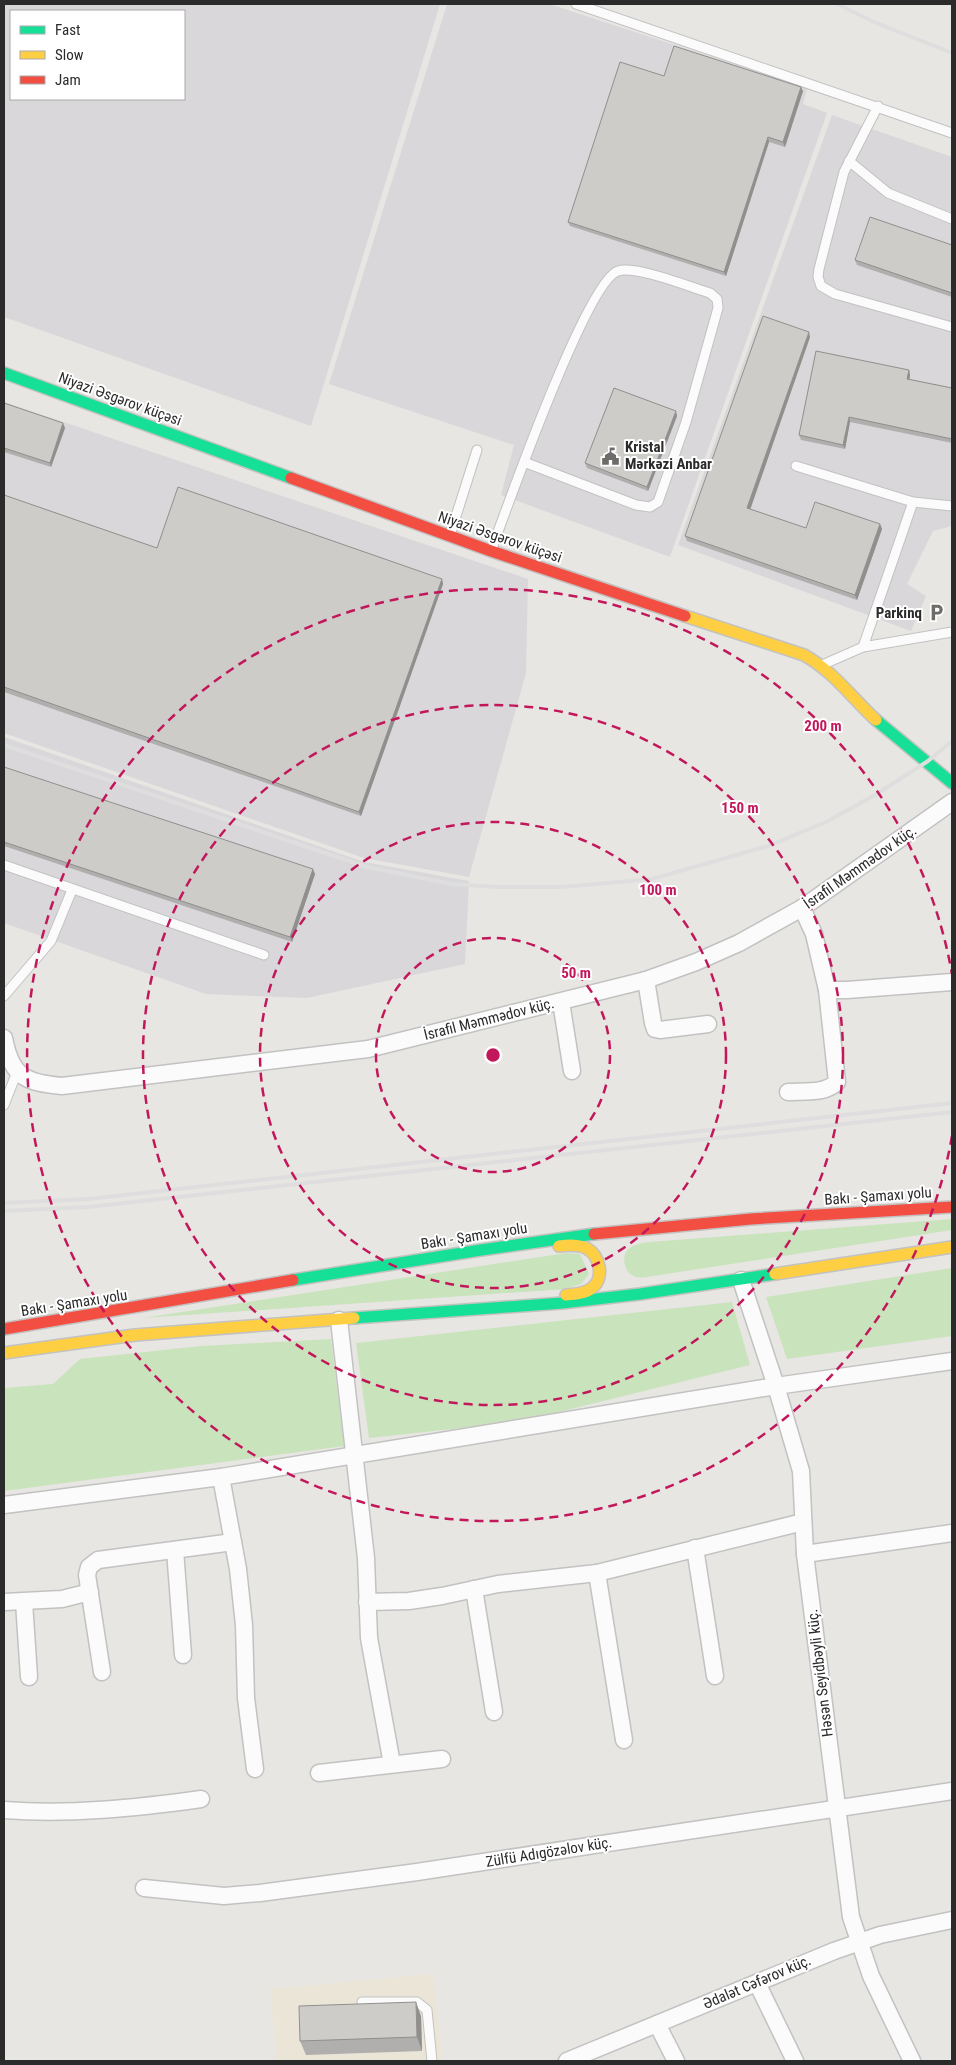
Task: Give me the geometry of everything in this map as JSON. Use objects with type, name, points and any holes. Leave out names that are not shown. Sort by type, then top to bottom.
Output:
[{"type":"main road","name":"Niyazi Əsgərov küçəsi","points":[[4,373],[491,551],[804,655],[822,665],[870,714],[952,783]]},
{"type":"main road","name":"Bakı - Şamaxı yolu","points":[[4,1329],[131,1309],[244,1288],[549,1240],[706,1223],[952,1207]]},
{"type":"main road","points":[[622,1243],[641,1236],[706,1223]]},
{"type":"main road","points":[[480,1251],[579,1246],[594,1254],[598,1259],[600,1269],[599,1278],[593,1287],[585,1292],[481,1310]]},
{"type":"main road","points":[[4,1354],[135,1335],[238,1326],[481,1310],[630,1295],[741,1280],[952,1247]]},
{"type":"main road","points":[[630,1283],[716,1283]]},
{"type":"street","name":"İsrafil Məmmədov küç.","points":[[17,1072],[38,1082],[62,1086],[345,1053],[646,980],[696,962],[739,943],[802,908],[952,802]]},
{"type":"street","points":[[788,1092],[825,1090],[831,1088],[837,1082],[827,990],[814,934],[802,908]]},
{"type":"street","points":[[646,980],[655,1029],[708,1024]]},
{"type":"street","points":[[827,990],[952,982]]},
{"type":"street","points":[[561,1002],[572,1071]]},
{"type":"street","points":[[4,1038],[10,1061],[17,1072]]},
{"type":"street","name":"Həsən Seyidbəyli küç.","points":[[741,1280],[800,1465],[805,1554],[851,1917],[871,1976],[912,2061]]},
{"type":"street","points":[[339,1320],[366,1558],[370,1638],[392,1764]]},
{"type":"street","points":[[4,1505],[221,1477],[776,1386],[952,1361]]},
{"type":"street","points":[[221,1477],[238,1570],[244,1625],[246,1698],[255,1769]]},
{"type":"street","points":[[367,1602],[426,1598],[498,1584],[597,1572],[803,1522]]},
{"type":"street","points":[[805,1554],[952,1533]]},
{"type":"street","points":[[102,1672],[87,1575],[89,1567],[98,1560],[233,1542]]},
{"type":"street","points":[[695,1548],[715,1676]]},
{"type":"street","points":[[175,1550],[183,1655]]},
{"type":"street","points":[[597,1572],[624,1740]]},
{"type":"street","points":[[474,1589],[494,1712]]},
{"type":"street","points":[[4,1602],[62,1599],[90,1592]]},
{"type":"street","points":[[24,1602],[29,1677]]},
{"type":"street","points":[[318,1773],[442,1759]]},
{"type":"street","name":"Zülfü Adıgözəlov küç.","points":[[144,1888],[224,1896],[260,1893],[417,1872],[952,1791]]},
{"type":"street","points":[[4,1810],[33,1812],[137,1808],[201,1799]]},
{"type":"street","name":"Ədalət Cəfərov küç.","points":[[567,2061],[817,1957],[858,1942],[909,1928],[952,1920]]},
{"type":"street","points":[[757,1983],[795,2061]]},
{"type":"street","points":[[657,2024],[676,2061]]},
{"type":"lane","points":[[576,4],[878,106],[952,133]]},
{"type":"lane","points":[[878,106],[844,172],[819,269],[818,277],[821,286],[835,294],[952,327]]},
{"type":"lane","points":[[849,161],[888,193],[952,219]]},
{"type":"lane","points":[[491,551],[524,462],[542,415],[578,330],[608,278],[617,271],[632,269],[710,293],[717,299],[718,308],[686,422],[658,502],[650,507],[636,505],[524,462]]},
{"type":"lane","points":[[450,536],[477,450]]},
{"type":"lane","points":[[796,466],[913,502],[952,506]]},
{"type":"lane","points":[[863,647],[913,502]]},
{"type":"lane","points":[[822,665],[863,647],[952,632]]},
{"type":"lane","points":[[4,865],[264,955]]},
{"type":"lane","points":[[4,996],[51,941],[72,890]]},
{"type":"lane","points":[[4,1104],[17,1072]]},
{"type":"lane","points":[[362,2002],[417,2002],[428,2010],[432,2061]]},
{"type":"shaded area","points":[[4,4],[440,4],[311,426],[4,317]]},
{"type":"shaded area","points":[[447,4],[549,4],[807,88],[803,104],[827,113],[670,557],[501,495],[514,445],[329,384]]},
{"type":"shaded area","points":[[832,115],[952,157],[952,526],[933,531],[907,584],[926,596],[911,631],[678,545]]},
{"type":"shaded area","points":[[4,402],[528,579],[526,673],[469,877],[364,858],[4,733]]},
{"type":"shaded area","points":[[4,737],[364,862],[469,881],[465,964],[307,998],[206,994],[4,923]]},
{"type":"shaded area","points":[[433,1974],[442,2061],[276,2061],[270,1989]]},
{"type":"green space","points":[[952,1219],[952,1230],[646,1277],[631,1275],[626,1269],[624,1262],[626,1252],[629,1249],[638,1244],[649,1242]]},
{"type":"green space","points":[[566,1253],[580,1254],[589,1274],[581,1284],[566,1289],[143,1318]]},
{"type":"green space","points":[[952,1268],[952,1336],[787,1359],[766,1297]]},
{"type":"green space","points":[[732,1302],[750,1365],[518,1422],[369,1438],[356,1343]]},
{"type":"green space","points":[[331,1339],[344,1446],[4,1491],[4,1388],[53,1384],[80,1359],[201,1346]]},
{"type":"building","points":[[674,46],[801,87],[783,142],[768,137],[724,272],[568,222],[620,62],[664,76]]},
{"type":"building","points":[[870,217],[952,245],[952,293],[855,260]]},
{"type":"building","points":[[763,316],[809,332],[747,508],[806,528],[815,502],[880,524],[855,595],[685,536]]},
{"type":"building","points":[[816,351],[909,370],[907,379],[952,388],[952,439],[849,417],[843,445],[799,435]]},
{"type":"building","points":[[614,388],[676,411],[647,487],[585,463]]},
{"type":"building","points":[[4,403],[63,423],[50,463],[4,448]]},
{"type":"building","points":[[178,487],[442,579],[359,812],[4,687],[4,495],[157,548]]},
{"type":"building","points":[[4,767],[313,869],[290,937],[4,842]]},
{"type":"building","points":[[416,2002],[417,2037],[300,2041],[299,2006]]},
{"type":"railway","points":[[837,4],[874,22],[952,53]]},
{"type":"railway","points":[[4,745],[367,867],[452,884],[496,887],[562,887],[652,879],[768,846],[826,822],[875,795],[928,761],[952,741]]},
{"type":"railway","points":[[4,1203],[88,1199],[952,1103]]},
{"type":"railway","points":[[4,1211],[88,1207],[952,1112]]},
{"type":"traffic: fast","points":[[4,373],[291,478]]},
{"type":"traffic: fast","points":[[876,720],[952,783]]},
{"type":"traffic: fast","points":[[293,1280],[594,1234]]},
{"type":"traffic: fast","points":[[354,1318],[562,1303],[640,1294],[775,1274]]},
{"type":"traffic: slow","points":[[685,616],[804,655],[833,677],[876,720]]},
{"type":"traffic: slow","points":[[559,1246],[576,1245],[591,1251],[595,1256],[600,1273],[596,1284],[589,1290],[583,1293],[566,1295]]},
{"type":"traffic: slow","points":[[775,1274],[952,1247]]},
{"type":"traffic: slow","points":[[4,1353],[135,1335],[354,1318]]},
{"type":"traffic: jam","points":[[291,478],[491,551],[685,616]]},
{"type":"traffic: jam","points":[[594,1234],[751,1219],[952,1207]]},
{"type":"traffic: jam","points":[[4,1329],[293,1280]]},
{"type":"place","name":"Kristal Mərkəzi Anbar","points":[[611,456]]},
{"type":"place","name":"Parkinq","points":[[936,613]]}]
